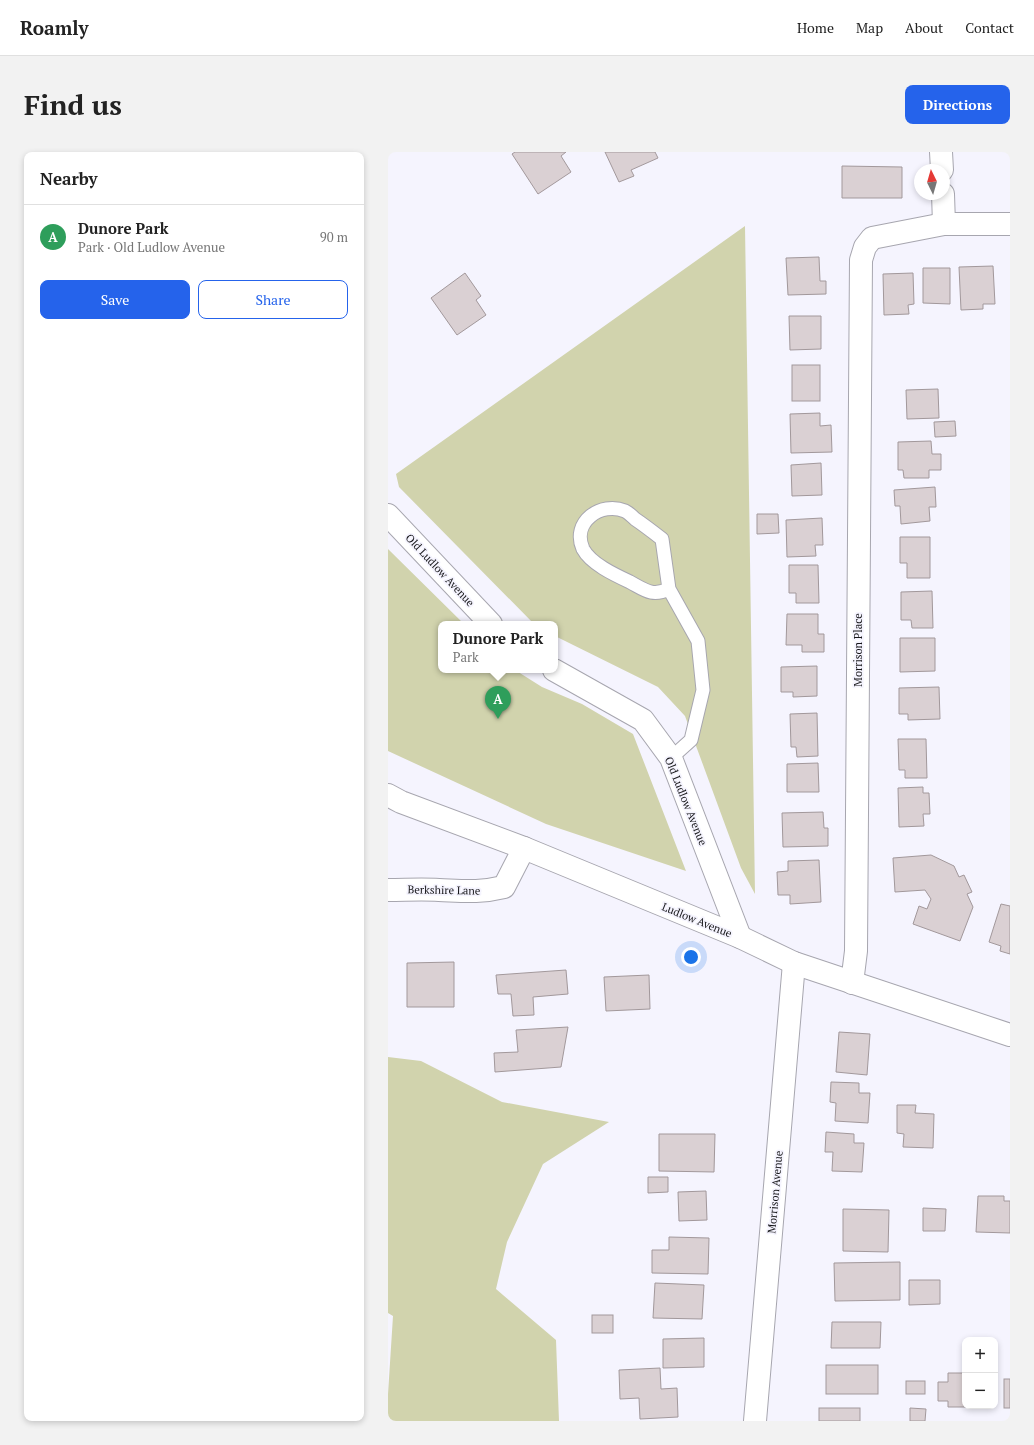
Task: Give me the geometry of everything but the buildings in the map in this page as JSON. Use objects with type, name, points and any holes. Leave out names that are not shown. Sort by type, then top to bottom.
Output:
[{"type":"street","points":[[941,152],[942,164]]},
{"type":"street","points":[[943,200],[944,224],[1010,224]]},
{"type":"street","name":"Morrison Place","points":[[852,983],[856,951],[862,260],[866,247],[872,238],[944,224]]},
{"type":"street","name":"Old Ludlow Avenue","points":[[388,515],[488,621]]},
{"type":"street","name":"Old Ludlow Avenue","points":[[558,672],[643,720],[671,758],[740,937]]},
{"type":"street","name":"Ludlow Avenue","points":[[388,795],[401,802],[524,848],[740,937],[794,963],[1010,1035]]},
{"type":"street","name":"Berkshire Lane","points":[[388,890],[439,890],[462,892],[488,891],[504,887],[524,848]]},
{"type":"street","name":"Morrison Avenue","points":[[756,1421],[794,963]]},
{"type":"lane","points":[[670,589],[661,593],[651,593],[607,570],[594,561],[584,550],[580,538],[582,527],[586,519],[593,513],[610,509],[625,511],[662,539],[670,589],[698,641],[703,690],[691,740],[671,758]]},
{"type":"green space","points":[[745,226],[755,894],[741,868],[685,716],[658,687],[558,637],[558,621],[531,621],[399,487],[396,474]]},
{"type":"green space","points":[[388,549],[461,621],[438,621],[438,673],[520,673],[542,687],[582,704],[633,734],[686,871],[546,824],[388,751]]},
{"type":"green space","points":[[388,1057],[421,1061],[502,1102],[609,1122],[543,1164],[507,1242],[496,1289],[556,1340],[559,1421],[388,1421],[388,1394],[393,1316],[388,1313]]},
{"type":"place","name":"Dunore Park","points":[[498,719]]}]
